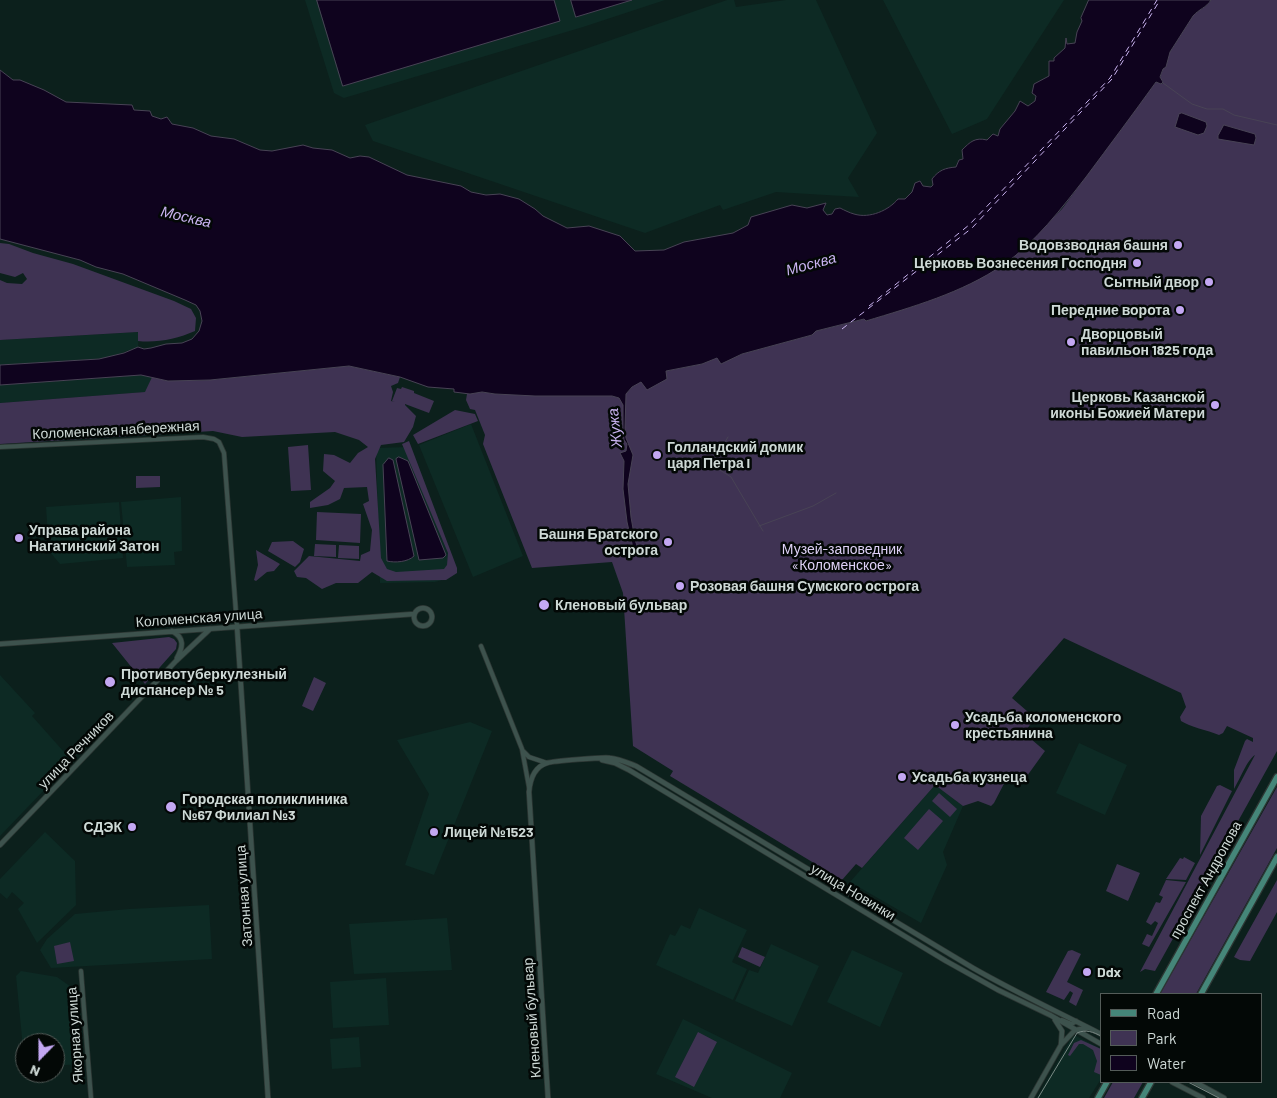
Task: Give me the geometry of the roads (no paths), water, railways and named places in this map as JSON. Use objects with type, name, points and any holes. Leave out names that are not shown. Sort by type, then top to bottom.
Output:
[{"type":"main road","name":"проспект Андропова","points":[[1157,993],[1277,777]]},
{"type":"main road","points":[[1202,993],[1277,857]]},
{"type":"main road","points":[[1098,1098],[1106,1083]]},
{"type":"main road","points":[[1143,1096],[1150,1083]]},
{"type":"street","name":"Коломенская набережная","points":[[0,447],[208,436],[219,442],[224,453]]},
{"type":"street","name":"Затонная улица","points":[[224,453],[268,1098]]},
{"type":"street","name":"Коломенская улица","points":[[0,644],[400,616],[414,614],[423,607],[430,611],[432,616],[430,623],[425,626],[400,616]]},
{"type":"street","points":[[414,614],[415,621]]},
{"type":"street","name":"улица Речников","points":[[0,845],[210,628]]},
{"type":"street","points":[[171,631],[180,636],[182,642],[181,651],[176,661]]},
{"type":"street","name":"Кленовый бульвар","points":[[481,646],[522,749],[529,792],[548,1098]]},
{"type":"street","points":[[522,749],[529,757],[547,763]]},
{"type":"street","name":"улица Новинки","points":[[547,763],[604,758],[636,766],[921,938],[1016,992],[1100,1033]]},
{"type":"street","name":"улица Новинки","points":[[596,759],[610,761],[622,766],[918,944],[991,986],[1053,1016],[1100,1043]]},
{"type":"street","points":[[529,792],[534,773],[547,763]]},
{"type":"street","points":[[658,788],[658,782],[662,782]]},
{"type":"street","points":[[918,944],[921,938]]},
{"type":"street","name":"Якорная улица","points":[[81,971],[91,1098]]},
{"type":"street","points":[[1053,1016],[1072,1024],[1076,1021]]},
{"type":"street","points":[[1053,1016],[1062,1031],[1061,1045]]},
{"type":"street","points":[[1032,1098],[1061,1045],[1075,1030],[1091,1028]]},
{"type":"street","points":[[1143,1096],[1147,1083]]},
{"type":"street","points":[[1174,1083],[1203,1098]]},
{"type":"street","points":[[1198,1083],[1224,1098]]},
{"type":"water","points":[[317,0],[554,0],[560,21],[343,86]]},
{"type":"water","points":[[571,0],[632,0],[576,17]]},
{"type":"water","name":"Москва","points":[[1089,0],[1211,0],[1193,16],[1170,52],[1166,67],[1163,69],[1160,77],[1163,82],[1161,84],[1156,82],[1086,177],[1047,224],[1026,246],[1003,265],[971,284],[919,305],[866,321],[864,319],[816,331],[812,335],[742,354],[721,364],[717,358],[702,364],[666,371],[667,379],[647,390],[641,382],[632,387],[626,394],[625,428],[626,438],[633,455],[628,484],[631,517],[638,548],[633,548],[627,522],[623,489],[624,461],[620,453],[626,451],[627,444],[624,440],[623,405],[619,398],[612,396],[535,396],[482,392],[470,394],[454,392],[454,389],[428,387],[400,377],[349,366],[210,380],[168,381],[141,375],[0,385],[0,365],[99,359],[124,353],[138,347],[144,349],[166,344],[182,343],[192,339],[199,331],[202,321],[200,311],[196,305],[123,274],[96,267],[80,260],[0,239],[0,70],[13,80],[20,80],[66,102],[132,105],[134,110],[150,111],[152,116],[161,119],[167,117],[172,124],[193,128],[211,136],[234,139],[260,150],[272,151],[303,145],[332,150],[350,158],[369,157],[407,175],[461,186],[471,192],[486,195],[500,194],[519,199],[543,216],[567,228],[589,226],[620,236],[635,251],[664,250],[684,242],[733,233],[748,225],[751,217],[792,205],[807,208],[826,203],[823,210],[827,215],[840,208],[854,214],[866,215],[890,207],[898,199],[905,199],[912,192],[915,183],[920,181],[923,186],[931,187],[933,185],[932,179],[937,173],[956,167],[959,160],[963,159],[962,150],[970,143],[979,139],[987,140],[993,134],[998,136],[1000,129],[1015,111],[1020,101],[1028,106],[1035,101],[1036,96],[1032,93],[1034,84],[1049,76],[1049,61],[1054,61],[1054,58],[1065,48],[1066,38],[1067,44],[1075,43],[1082,21],[1081,18]]},
{"type":"water","points":[[1182,113],[1206,122],[1207,126],[1204,133],[1198,135],[1175,127],[1179,114]]},
{"type":"water","points":[[1224,125],[1255,134],[1254,145],[1218,139]]},
{"type":"water","points":[[399,457],[408,461],[446,555],[443,558],[419,560],[396,459]]},
{"type":"water","points":[[389,458],[393,460],[414,556],[408,560],[397,562],[387,561],[383,465]]},
{"type":"waterway","points":[[1163,83],[1192,104],[1207,109],[1223,109],[1234,115],[1277,125]]},
{"type":"waterway","points":[[715,459],[728,437]]},
{"type":"waterway","points":[[712,465],[731,477],[763,531]]},
{"type":"waterway","points":[[759,526],[813,506],[836,493]]},
{"type":"tram line","points":[[1038,1098],[1077,1033],[1083,1031],[1100,1036]]},
{"type":"tram line","points":[[1190,1083],[1219,1098]]},
{"type":"place","name":"Водовзводная башня","points":[[1178,245]]},
{"type":"place","name":"Церковь Вознесения Господня","points":[[1137,263]]},
{"type":"place","name":"Сытный двор","points":[[1209,282]]},
{"type":"place","name":"Передние ворота","points":[[1180,310]]},
{"type":"place","name":"Дворцовый павильон 1825 года","points":[[1071,342]]},
{"type":"place","name":"Церковь Казанской иконы Божией Матери","points":[[1215,405]]},
{"type":"place","name":"Голландский домик царя Петра I","points":[[657,455]]},
{"type":"place","name":"Управа района Нагатинский Затон","points":[[19,538]]},
{"type":"place","name":"Башня Братского острога","points":[[668,542]]},
{"type":"place","name":"Розовая башня Сумского острога","points":[[680,586]]},
{"type":"place","name":"Кленовый бульвар","points":[[544,605]]},
{"type":"place","name":"Противотуберкулезный диспансер № 5","points":[[110,682]]},
{"type":"place","name":"Усадьба коломенского крестьянина","points":[[955,725]]},
{"type":"place","name":"Усадьба кузнеца","points":[[902,777]]},
{"type":"place","name":"Городская поликлиника №67 Филиал №3","points":[[171,807]]},
{"type":"place","name":"СДЭК","points":[[132,827]]},
{"type":"place","name":"Лицей №1523","points":[[434,832]]},
{"type":"place","name":"Ddx","points":[[1087,972]]},
{"type":"water label","name":"Жужа","points":[[615,428]]},
{"type":"park label","name":"Музей-заповедник «Коломенское»","points":[[842,558]]}]
